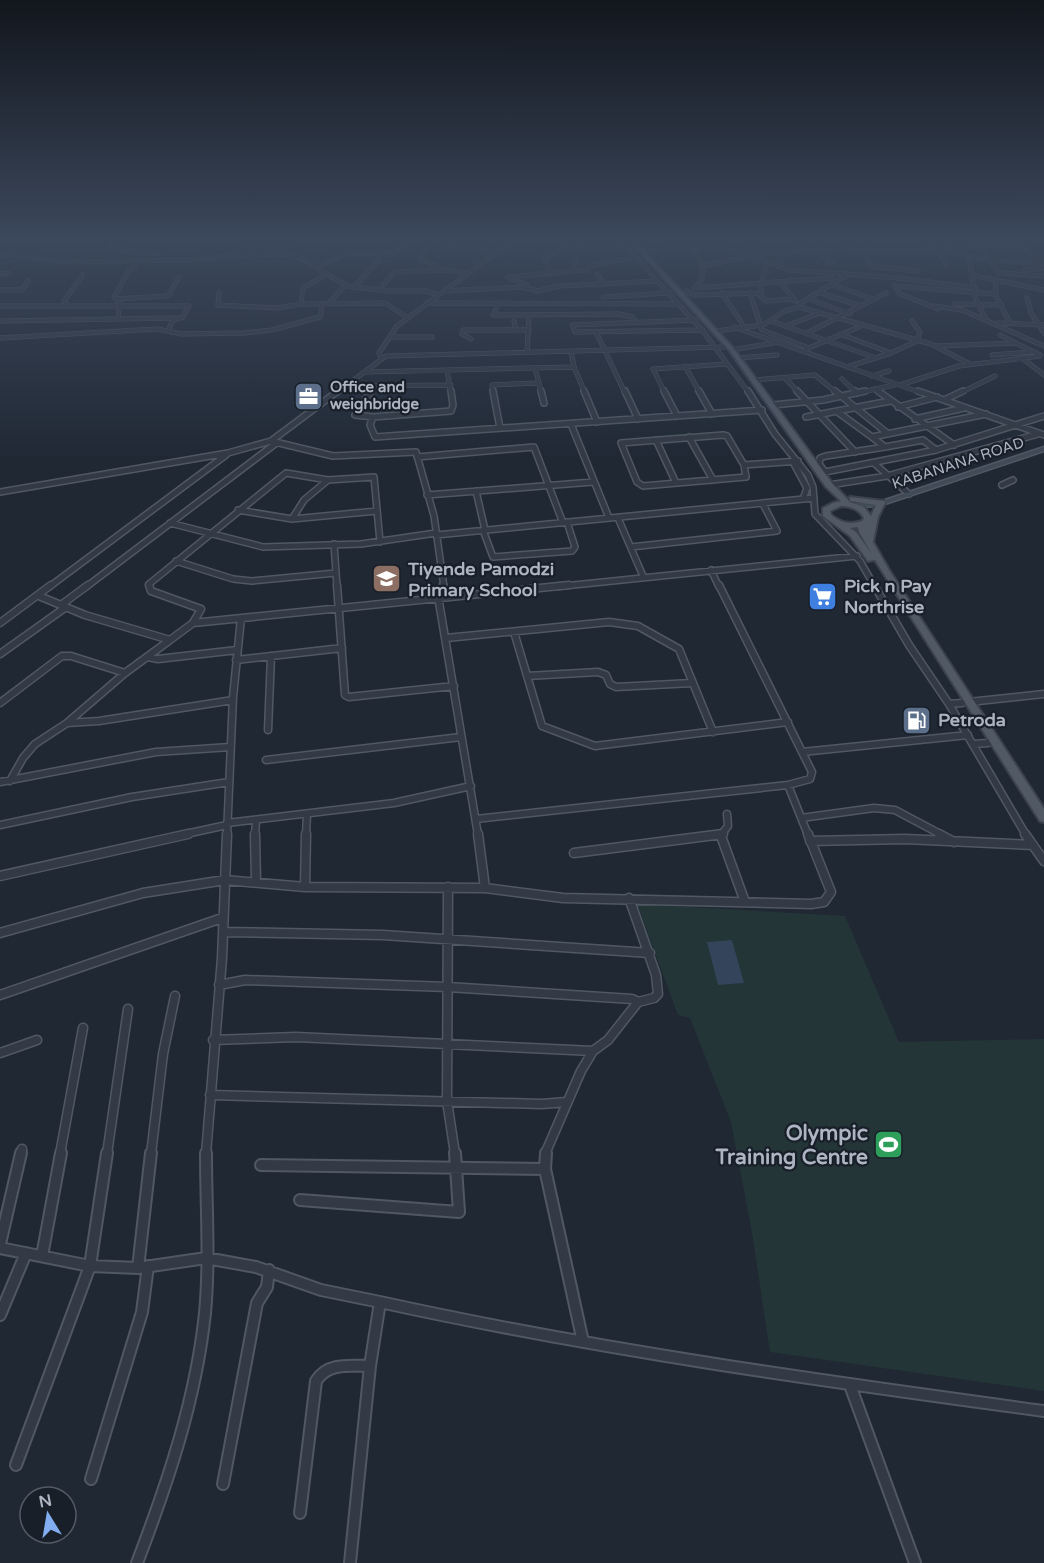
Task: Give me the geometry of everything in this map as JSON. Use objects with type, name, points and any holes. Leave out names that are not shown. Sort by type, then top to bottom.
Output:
[{"type":"main road","points":[[692,314],[724,348],[827,491],[830,506]]},
{"type":"main road","points":[[702,314],[716,331],[724,348],[737,358],[754,380],[831,488],[866,519]]},
{"type":"main road","points":[[831,488],[864,502],[879,504],[869,541]]},
{"type":"main road","points":[[851,505],[830,506],[826,510],[827,516],[860,542],[1044,818]]},
{"type":"main road","points":[[841,525],[866,519]]},
{"type":"main road","points":[[866,519],[863,532],[988,743],[1044,830]]},
{"type":"street","points":[[118,318],[119,314]]},
{"type":"street","points":[[0,321],[175,318],[184,314]]},
{"type":"street","points":[[0,338],[119,330],[168,331],[186,334],[272,330],[320,318],[321,314]]},
{"type":"street","points":[[402,314],[408,318]]},
{"type":"street","points":[[381,358],[379,353],[397,326],[413,314]]},
{"type":"street","points":[[494,314],[529,316],[585,314]]},
{"type":"street","points":[[619,314],[628,315],[635,321]]},
{"type":"street","points":[[689,314],[724,348],[727,364],[762,410],[771,428],[811,480],[814,498],[812,508],[819,519],[857,556],[909,645],[949,704],[1044,861]]},
{"type":"street","points":[[736,314],[743,325]]},
{"type":"street","points":[[757,314],[759,325],[766,332],[809,348]]},
{"type":"street","points":[[716,331],[743,325],[759,325],[771,321],[779,314]]},
{"type":"street","points":[[786,326],[817,314],[935,346],[970,364]]},
{"type":"street","points":[[807,333],[850,314]]},
{"type":"street","points":[[973,314],[1042,344]]},
{"type":"street","points":[[983,314],[986,320]]},
{"type":"street","points":[[1006,314],[1010,323]]},
{"type":"street","points":[[1033,314],[1037,325],[1044,333]]},
{"type":"street","points":[[528,351],[529,316]]},
{"type":"street","points":[[168,331],[175,318]]},
{"type":"street","points":[[50,333],[59,319]]},
{"type":"street","points":[[695,320],[572,325],[575,332],[596,333],[703,330]]},
{"type":"street","points":[[514,321],[516,330]]},
{"type":"street","points":[[771,321],[876,358]]},
{"type":"street","points":[[847,367],[891,353],[917,341],[921,332],[912,321]]},
{"type":"street","points":[[993,323],[1044,325]]},
{"type":"street","points":[[734,327],[1042,434]]},
{"type":"street","points":[[801,351],[826,339],[861,327]]},
{"type":"street","points":[[471,339],[462,334],[463,330],[529,330]]},
{"type":"street","points":[[596,333],[638,419]]},
{"type":"street","points":[[840,334],[891,353]]},
{"type":"street","points":[[772,405],[808,402],[899,385],[970,364],[1040,356],[1000,335]]},
{"type":"street","points":[[390,337],[432,337]]},
{"type":"street","points":[[0,654],[381,358],[394,355],[496,351],[724,348],[775,342]]},
{"type":"street","points":[[935,346],[1016,343]]},
{"type":"street","points":[[485,350],[496,351]]},
{"type":"street","points":[[571,351],[574,367],[597,422]]},
{"type":"street","points":[[992,355],[1034,351]]},
{"type":"street","points":[[737,358],[777,355]]},
{"type":"street","points":[[1022,358],[1044,375]]},
{"type":"street","points":[[677,416],[653,369],[727,364]]},
{"type":"street","points":[[685,366],[712,414]]},
{"type":"street","points":[[365,372],[574,367]]},
{"type":"street","points":[[535,368],[544,404]]},
{"type":"street","points":[[373,388],[369,398],[355,415],[373,417],[453,410],[451,385],[447,371]]},
{"type":"street","points":[[872,376],[890,371]]},
{"type":"street","points":[[754,380],[815,375],[887,433]]},
{"type":"street","points":[[944,400],[995,376]]},
{"type":"street","points":[[785,378],[855,452]]},
{"type":"street","points":[[842,379],[857,393]]},
{"type":"street","points":[[500,428],[492,385],[539,383]]},
{"type":"street","points":[[345,386],[373,388],[451,385]]},
{"type":"street","points":[[875,389],[954,445]]},
{"type":"street","points":[[898,407],[937,397]]},
{"type":"street","points":[[806,417],[839,413],[890,401]]},
{"type":"street","points":[[915,419],[966,408]]},
{"type":"street","points":[[373,417],[370,425],[375,438],[762,410]]},
{"type":"street","points":[[839,413],[885,447]]},
{"type":"street","points":[[872,437],[986,414]]},
{"type":"street","points":[[936,450],[923,440],[826,456],[820,458],[819,464],[825,472],[875,464],[936,450],[954,445],[1044,416]]},
{"type":"street","points":[[571,424],[609,518]]},
{"type":"street","points":[[831,488],[887,476],[1042,434]]},
{"type":"street","points":[[725,435],[744,465],[746,477],[639,484],[621,443],[656,440],[725,435]]},
{"type":"street","points":[[689,437],[713,480]]},
{"type":"street","points":[[656,440],[676,483]]},
{"type":"street","points":[[962,442],[977,451]]},
{"type":"street","points":[[0,492],[228,453],[273,443],[333,456],[409,450],[416,452],[436,534],[446,638],[471,786],[485,888]]},
{"type":"street","points":[[417,456],[534,447],[575,547],[572,551],[493,557],[484,530],[476,490]]},
{"type":"street","name":"KABANANA ROAD","points":[[851,505],[879,504],[1044,449]]},
{"type":"street","points":[[0,623],[228,453]]},
{"type":"street","points":[[744,465],[796,462]]},
{"type":"street","points":[[796,462],[807,489],[803,500]]},
{"type":"street","points":[[875,464],[909,494]]},
{"type":"street","points":[[10,780],[23,758],[35,744],[67,723],[125,673],[193,622],[200,608],[148,588],[154,578],[286,473],[328,480],[374,477],[380,542]]},
{"type":"street","points":[[292,519],[304,500],[328,480]]},
{"type":"street","points":[[1002,485],[1013,480]]},
{"type":"street","points":[[427,495],[593,482]]},
{"type":"street","points":[[170,523],[263,547],[380,542],[436,534],[814,498]]},
{"type":"street","points":[[631,547],[776,532],[763,504]]},
{"type":"street","name":"KABANANA ROAD","points":[[866,519],[879,504]]},
{"type":"street","points":[[238,510],[292,519],[377,511]]},
{"type":"street","points":[[618,518],[643,576]]},
{"type":"street","points":[[334,544],[346,696],[454,686]]},
{"type":"street","points":[[193,622],[857,556]]},
{"type":"street","points":[[176,561],[233,579],[252,581],[336,573]]},
{"type":"street","points":[[476,819],[788,785],[807,781],[812,776],[788,722],[711,570]]},
{"type":"street","points":[[39,596],[170,640]]},
{"type":"street","points":[[137,1563],[153,1526],[182,1433],[200,1341],[207,1275],[205,1210],[213,1040],[223,932],[230,747],[236,655],[241,618]]},
{"type":"street","points":[[446,638],[603,622],[628,622],[676,647],[713,732]]},
{"type":"street","points":[[514,632],[542,726],[569,738],[601,746],[788,722]]},
{"type":"street","points":[[148,657],[158,659],[236,655],[272,656],[342,648]]},
{"type":"street","points":[[0,704],[62,656],[71,656],[125,673]]},
{"type":"street","points":[[268,730],[272,656]]},
{"type":"street","points":[[527,676],[598,672],[606,675],[610,684],[616,687],[692,683]]},
{"type":"street","points":[[949,704],[1044,694]]},
{"type":"street","points":[[67,723],[99,721],[233,700]]},
{"type":"street","points":[[802,752],[968,735]]},
{"type":"street","points":[[266,760],[461,737]]},
{"type":"street","points":[[974,744],[988,743]]},
{"type":"street","points":[[0,782],[156,752],[230,747]]},
{"type":"street","points":[[0,825],[132,797],[229,782]]},
{"type":"street","points":[[0,933],[143,893],[225,880],[305,887],[485,888],[563,898],[811,904],[828,899],[831,892],[788,785]]},
{"type":"street","points":[[0,876],[227,824],[411,801],[471,786]]},
{"type":"street","points":[[801,818],[874,808],[895,810],[957,844]]},
{"type":"street","points":[[305,887],[307,814]]},
{"type":"street","points":[[574,853],[721,836],[728,826],[727,814]]},
{"type":"street","points":[[256,820],[254,857],[256,882]]},
{"type":"street","points":[[721,836],[746,902]]},
{"type":"street","points":[[810,841],[905,840],[957,844],[1033,845]]},
{"type":"street","points":[[300,1200],[459,1212],[457,1168],[447,1101],[448,887]]},
{"type":"street","points":[[219,985],[245,980],[350,986],[448,987],[632,999],[638,1002],[654,999],[658,994],[656,975],[629,898]]},
{"type":"street","points":[[0,995],[222,918]]},
{"type":"street","points":[[223,932],[284,931],[447,938],[650,953]]},
{"type":"street","points":[[91,1479],[142,1312],[143,1267],[163,1054],[175,996]]},
{"type":"street","points":[[583,1342],[545,1169],[545,1155],[566,1102],[593,1051],[608,1040],[638,1002]]},
{"type":"street","points":[[16,1465],[90,1266],[118,1090],[128,1009]]},
{"type":"street","points":[[42,1256],[83,1028]]},
{"type":"street","points":[[213,1040],[296,1037],[448,1042],[593,1051]]},
{"type":"street","points":[[0,1053],[37,1041]]},
{"type":"street","points":[[210,1095],[542,1104],[566,1102]]},
{"type":"street","points":[[22,1149],[0,1246],[90,1266],[143,1267],[206,1258],[269,1270],[321,1290],[493,1328],[850,1384],[1044,1411]]},
{"type":"street","points":[[261,1165],[367,1164],[545,1169]]},
{"type":"street","points":[[0,1314],[26,1252]]},
{"type":"street","points":[[224,1484],[257,1302],[267,1287],[269,1270]]},
{"type":"street","points":[[350,1563],[370,1366],[380,1302]]},
{"type":"street","points":[[300,1513],[316,1381],[320,1372],[326,1368],[370,1366]]},
{"type":"street","points":[[850,1384],[915,1563]]},
{"type":"shaded area","name":"Olympic Training Centre","points":[[637,904],[845,916],[899,1042],[1044,1039],[1044,1391],[770,1352],[752,1233],[731,1122],[690,1018],[678,1015]]},
{"type":"water","points":[[732,940],[744,983],[718,985],[707,942]]},
{"type":"place","name":"Office and weighbridge","points":[[309,396]]},
{"type":"place","name":"Tiyende Pamodzi Primary School","points":[[387,579]]},
{"type":"place","name":"Pick n Pay Northrise","points":[[823,596]]},
{"type":"place","name":"Petroda","points":[[917,720]]},
{"type":"place","name":"Olympic Training Centre","points":[[889,1145]]}]
